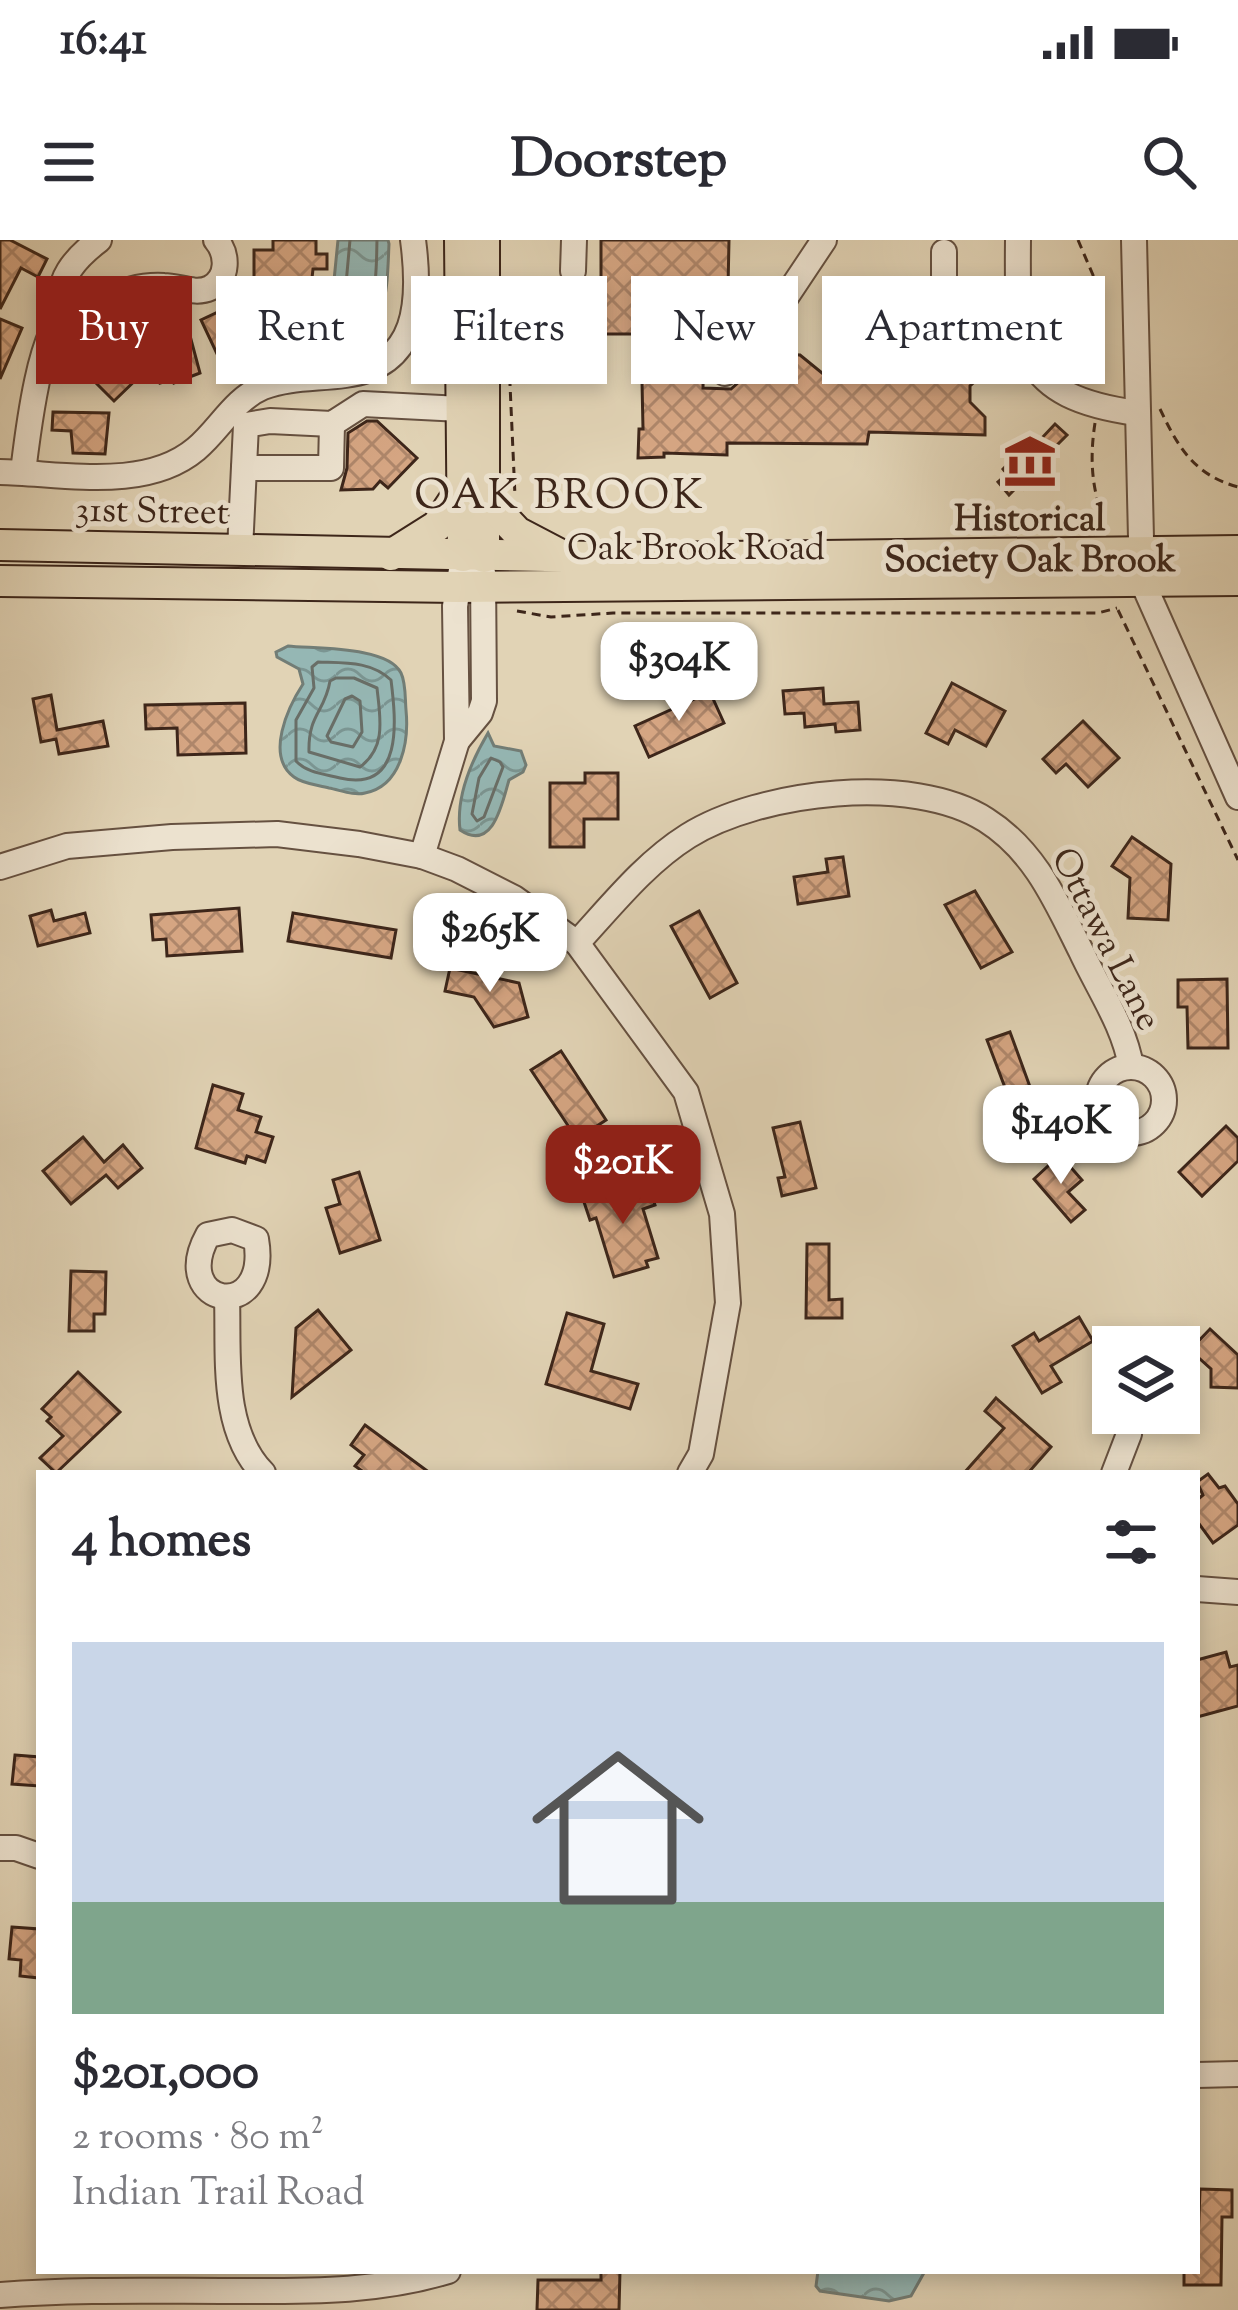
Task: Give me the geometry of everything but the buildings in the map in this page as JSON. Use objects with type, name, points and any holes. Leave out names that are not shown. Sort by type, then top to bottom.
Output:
[{"type":"main road","points":[[460,240],[461,409],[487,496],[516,531],[564,557]]},
{"type":"main road","points":[[472,571],[487,496],[484,240]]},
{"type":"main road","points":[[391,555],[487,496]]},
{"type":"main road","name":"31st Street","points":[[0,545],[303,554]]},
{"type":"main road","name":"Oak Brook Road","points":[[303,554],[391,555],[472,571],[1140,567],[1238,551]]},
{"type":"main road","name":"Oak Brook Road","points":[[297,585],[472,571],[564,557],[1140,567],[1238,580]]},
{"type":"main road","name":"31st Street","points":[[0,581],[297,585]]},
{"type":"street","points":[[67,276],[79,256],[99,240]]},
{"type":"street","points":[[192,289],[212,287],[224,270],[225,258],[216,240]]},
{"type":"street","points":[[36,384],[12,472],[106,476],[155,469],[199,447],[230,410],[260,388],[374,368],[401,346],[410,332],[416,288],[413,240]]},
{"type":"street","points":[[573,271],[574,240]]},
{"type":"street","points":[[798,279],[824,240]]},
{"type":"street","points":[[1018,240],[1017,322],[1034,368],[1065,393],[1098,407],[1147,404]]},
{"type":"street","points":[[1134,240],[1147,404],[1140,567],[1206,732],[1238,797]]},
{"type":"street","points":[[944,252],[944,276]]},
{"type":"street","points":[[240,550],[246,425],[270,421],[332,424],[363,404],[461,409]]},
{"type":"street","points":[[244,468],[332,468],[332,424]]},
{"type":"street","points":[[422,856],[457,741],[454,683],[472,571]]},
{"type":"street","name":"Ottawa Lane","points":[[577,943],[664,852],[724,816],[773,803],[836,795],[933,798],[988,821],[1039,869],[1122,1036],[1131,1067]]},
{"type":"street","points":[[0,867],[67,847],[277,834],[422,856],[514,898],[577,943],[686,1092],[722,1214],[728,1303],[701,1454],[692,1470]]},
{"type":"street","points":[[226,1297],[232,1413],[260,1470]]},
{"type":"street","points":[[1115,1470],[1129,1434]]},
{"type":"street","points":[[1200,1589],[1238,1592]]},
{"type":"street","points":[[0,1848],[36,1855]]},
{"type":"street","points":[[1200,2075],[1238,2074]]},
{"type":"street","points":[[0,2295],[84,2289],[349,2291],[438,2274]]},
{"type":"path","points":[[1078,240],[1093,274],[1094,334],[1102,376],[1091,447],[1094,497],[1110,536]]},
{"type":"path","points":[[487,496],[511,447],[510,384]]},
{"type":"path","points":[[1147,404],[1183,454],[1222,482],[1238,487]]},
{"type":"path","points":[[509,610],[551,617],[1098,613],[1117,608],[1238,860]]},
{"type":"water","points":[[338,240],[388,240],[386,276],[334,276]]},
{"type":"water","points":[[288,646],[367,653],[394,664],[401,673],[407,722],[404,748],[395,772],[378,789],[347,792],[302,781],[285,768],[282,731],[303,684],[299,669],[277,657],[276,652]]},
{"type":"water","points":[[488,733],[494,746],[521,751],[526,765],[509,780],[488,830],[471,835],[460,830],[460,805]]},
{"type":"water","points":[[818,2274],[923,2274],[911,2296],[889,2301],[820,2291]]},
{"type":"place","name":"Historical Society Oak Brook","points":[[1030,461]]},
{"type":"district","name":"OAK BROOK","points":[[560,493]]}]
